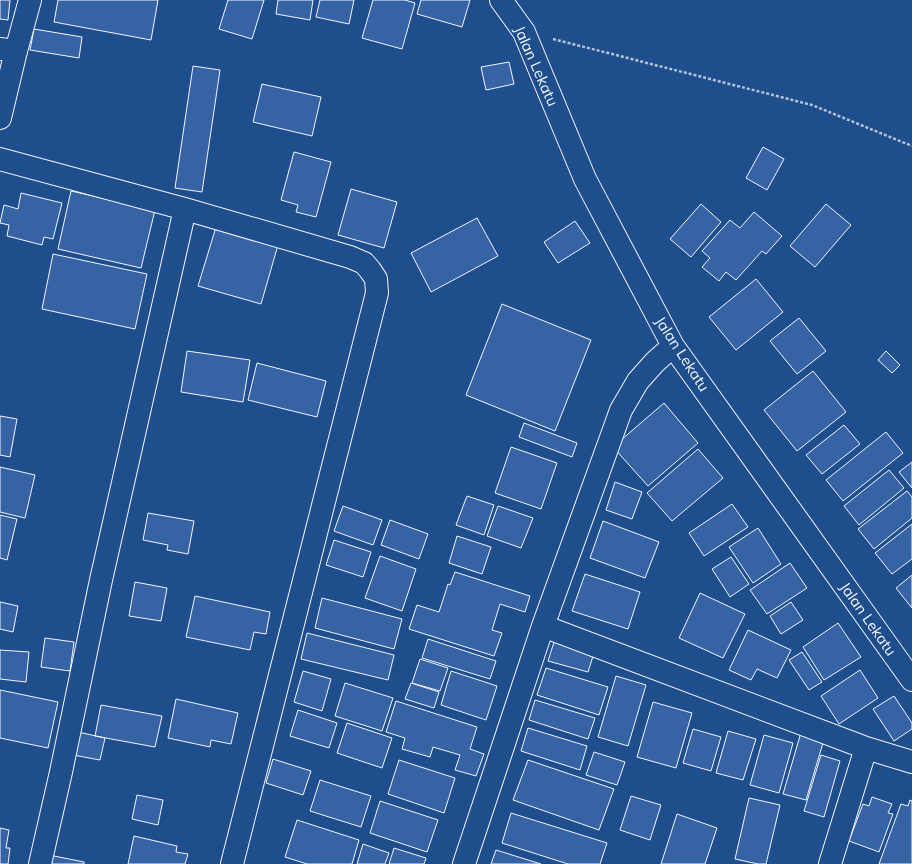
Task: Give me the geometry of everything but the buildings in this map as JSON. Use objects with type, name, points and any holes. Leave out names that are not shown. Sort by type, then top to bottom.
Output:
[{"type":"street","points":[[0,118],[8,50],[30,0]]},
{"type":"street","name":"Jalan Lekatu","points":[[501,0],[524,32],[585,179],[673,346],[912,680]]},
{"type":"street","points":[[0,159],[185,209],[350,257],[364,262],[376,279],[376,293],[232,864]]},
{"type":"street","points":[[40,864],[185,209]]},
{"type":"street","points":[[464,864],[543,626],[621,410],[638,381],[655,362],[673,346]]},
{"type":"street","points":[[543,626],[866,748],[912,762]]},
{"type":"street","points":[[830,864],[866,748]]},
{"type":"path","points":[[524,32],[812,105],[912,146]]}]
